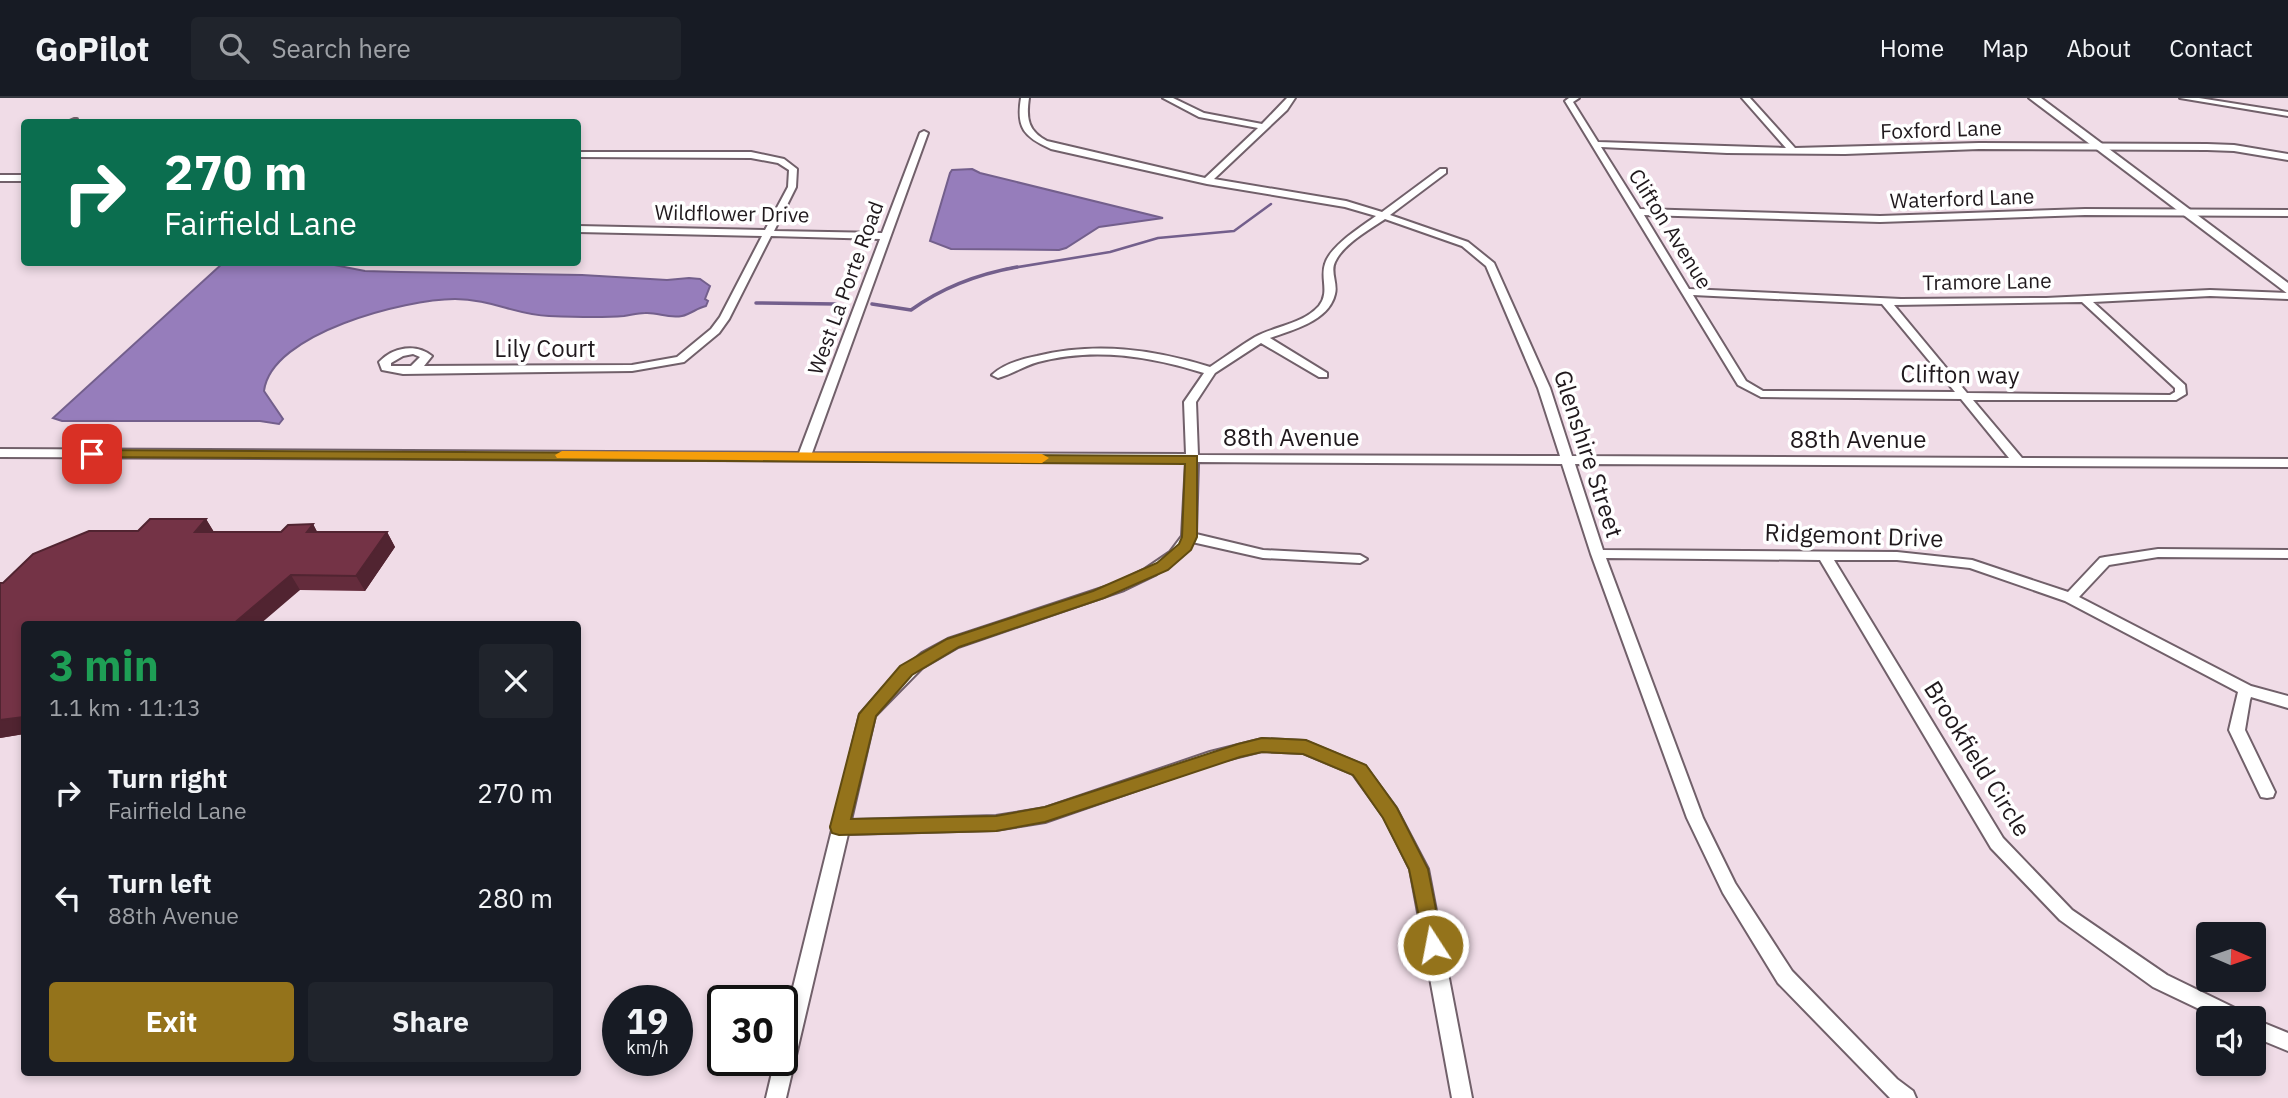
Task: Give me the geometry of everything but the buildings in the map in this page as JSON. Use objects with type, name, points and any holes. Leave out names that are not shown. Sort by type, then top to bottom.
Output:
[{"type":"street","name":"Glenshire Street","points":[[1026,98],[1023,125],[1046,144],[1082,155],[1207,181],[1337,202],[1385,215],[1465,244],[1490,265],[1544,388],[1598,554],[1695,818],[1729,888],[1785,977],[1890,1086],[1906,1098]]},
{"type":"street","points":[[1167,98],[1195,113],[1264,127]]},
{"type":"street","points":[[1207,181],[1284,108],[1291,98]]},
{"type":"street","name":"Clifton Avenue","points":[[1575,98],[1569,101],[1742,383]]},
{"type":"street","points":[[1746,98],[1792,150]]},
{"type":"street","points":[[2034,98],[2288,290]]},
{"type":"street","points":[[2184,98],[2288,114]]},
{"type":"street","name":"West La Porte Road","points":[[804,457],[924,133]]},
{"type":"street","name":"Foxford Lane","points":[[1595,144],[1792,150],[1979,146],[2224,148],[2288,157]]},
{"type":"street","points":[[581,154],[742,155],[781,161],[793,169],[795,177],[767,235]]},
{"type":"street","points":[[2,178],[21,168]]},
{"type":"street","points":[[776,1098],[868,714],[906,670],[953,643],[1098,595],[1163,566],[1185,546],[1189,537],[1192,459],[1190,402],[1211,370],[1261,338],[1305,321],[1323,308],[1331,293],[1328,272],[1331,261],[1345,244],[1443,171]]},
{"type":"street","points":[[2,178],[21,178]]},
{"type":"street","name":"Waterford Lane","points":[[1637,212],[1880,219],[2085,212],[2288,213]]},
{"type":"street","name":"Wildflower Drive","points":[[581,229],[886,236]]},
{"type":"street","name":"Lily Court","points":[[408,370],[611,371],[680,360],[715,331],[767,235]]},
{"type":"street","name":"Tramore Lane","points":[[1686,292],[1886,302],[2085,300],[2210,293],[2288,296]]},
{"type":"street","name":"Clifton way","points":[[1742,383],[1761,394],[2172,398],[2180,394],[2182,387],[2085,300]]},
{"type":"street","points":[[1886,302],[2019,462]]},
{"type":"street","points":[[1261,338],[1323,375]]},
{"type":"street","points":[[998,375],[1012,366],[1052,356],[1095,352],[1151,355],[1211,370]]},
{"type":"street","name":"88th Avenue","points":[[0,453],[2288,463]]},
{"type":"street","points":[[1189,537],[1263,554],[1360,559]]},
{"type":"street","points":[[2070,598],[2105,561],[2158,553],[2288,554]]},
{"type":"street","name":"Ridgemont Drive","points":[[1598,554],[1897,556],[1972,564],[2070,598],[2246,690],[2288,702]]},
{"type":"street","name":"Brookfield Circle","points":[[1824,555],[1997,843],[2066,915],[2160,981],[2211,1006]]},
{"type":"street","points":[[2246,690],[2237,730],[2267,792]]},
{"type":"street","points":[[839,827],[996,823],[1045,815],[1262,745],[1306,747],[1359,770],[1390,813],[1419,869],[1462,1098]]},
{"type":"street","points":[[2266,1033],[2288,1042]]},
{"type":"shaded area","points":[[972,169],[1163,218],[1099,227],[1059,250],[951,249],[930,241],[950,173],[952,170]]},
{"type":"shaded area","points":[[220,266],[339,266],[365,271],[582,275],[667,280],[689,278],[700,279],[710,286],[705,299],[708,301],[706,306],[677,317],[650,313],[606,317],[549,316],[455,299],[405,305],[375,313],[315,336],[290,352],[272,370],[264,391],[283,419],[279,424],[260,421],[62,421],[53,418]]},
{"type":"waterway","points":[[1012,268],[1110,252],[1158,238],[1234,231],[1271,204]]},
{"type":"waterway","points":[[1012,268],[1017,267]]},
{"type":"waterway","points":[[872,304],[911,310],[961,282],[1012,268]]},
{"type":"waterway","points":[[1006,269],[1012,268]]},
{"type":"waterway","points":[[756,303],[836,304]]},
{"type":"slow traffic","points":[[562,455],[1042,458]]},
{"type":"route","points":[[92,454],[1192,459],[1189,537],[1185,546],[1163,566],[1098,595],[953,643],[906,670],[868,714],[839,827],[996,823],[1045,815],[1216,756],[1262,745],[1306,747],[1359,770],[1390,813],[1419,869],[1433,945]]}]
